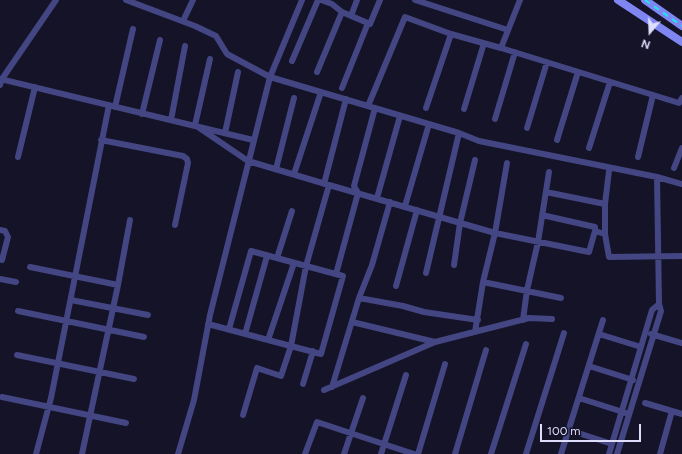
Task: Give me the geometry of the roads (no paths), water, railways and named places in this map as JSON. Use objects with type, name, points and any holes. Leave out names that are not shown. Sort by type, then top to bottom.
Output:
[{"type":"main road","points":[[618,0],[682,42]]},
{"type":"main road","points":[[645,0],[682,26]]},
{"type":"street","points":[[56,0],[1,81],[35,87],[253,140]]},
{"type":"street","points":[[126,0],[183,21],[216,36],[227,54],[270,78],[459,133],[481,141],[657,176],[682,184]]},
{"type":"street","points":[[183,21],[193,0]]},
{"type":"street","points":[[178,454],[194,400],[208,324],[253,140],[270,78],[302,0]]},
{"type":"street","points":[[292,61],[318,0]]},
{"type":"street","points":[[321,0],[332,2],[342,12],[368,23]]},
{"type":"street","points":[[351,16],[357,0]]},
{"type":"street","points":[[342,88],[368,23],[370,24],[380,0]]},
{"type":"street","points":[[415,0],[508,30]]},
{"type":"street","points":[[501,48],[520,0]]},
{"type":"street","points":[[317,72],[342,12]]},
{"type":"street","points":[[368,106],[405,17],[450,34],[515,52],[679,103],[682,98]]},
{"type":"street","points":[[36,454],[48,407],[76,277],[101,140],[133,29]]},
{"type":"street","points":[[426,108],[450,34]]},
{"type":"street","points":[[142,114],[160,40]]},
{"type":"street","points":[[464,109],[484,43]]},
{"type":"street","points":[[171,120],[185,46]]},
{"type":"street","points":[[495,119],[515,52]]},
{"type":"street","points":[[195,125],[210,59]]},
{"type":"street","points":[[527,128],[547,62]]},
{"type":"street","points":[[225,133],[238,72]]},
{"type":"street","points":[[556,140],[578,72]]},
{"type":"street","points":[[589,148],[610,82]]},
{"type":"street","points":[[18,157],[35,87]]},
{"type":"street","points":[[294,174],[321,92]]},
{"type":"street","points":[[638,157],[653,95]]},
{"type":"street","points":[[276,169],[294,98]]},
{"type":"street","points":[[243,415],[257,368],[282,376],[291,346],[306,266],[346,100]]},
{"type":"street","points":[[336,274],[358,193],[354,186],[375,108]]},
{"type":"street","points":[[377,198],[400,116]]},
{"type":"street","points":[[405,206],[428,124]]},
{"type":"street","points":[[195,125],[248,161],[495,233],[589,252],[595,227],[542,215]]},
{"type":"street","points":[[426,273],[459,133]]},
{"type":"street","points":[[101,140],[183,156],[187,159],[188,163],[175,225]]},
{"type":"street","points":[[674,168],[682,148]]},
{"type":"street","points":[[454,265],[460,223],[475,160]]},
{"type":"street","points":[[475,332],[483,282],[495,233],[507,163]]},
{"type":"street","points":[[609,171],[605,204],[605,234],[609,257],[682,256]]},
{"type":"street","points":[[523,320],[538,242],[549,172]]},
{"type":"street","points":[[617,454],[661,311],[659,304],[660,256],[657,176]]},
{"type":"street","points":[[546,192],[605,204]]},
{"type":"street","points":[[332,387],[359,298],[372,265],[390,202]]},
{"type":"street","points":[[396,286],[417,210]]},
{"type":"street","points":[[277,258],[292,211]]},
{"type":"street","points":[[82,454],[107,330],[118,285],[130,220]]},
{"type":"street","points":[[0,230],[4,231],[8,237],[2,260]]},
{"type":"street","points":[[595,231],[605,234]]},
{"type":"street","points":[[208,324],[321,354],[343,276],[251,251],[229,329]]},
{"type":"street","points":[[245,334],[267,256]]},
{"type":"street","points":[[268,340],[294,263]]},
{"type":"street","points":[[30,267],[118,285]]},
{"type":"street","points":[[0,279],[16,282]]},
{"type":"street","points":[[483,282],[528,290],[561,298]]},
{"type":"street","points":[[359,298],[403,306],[424,312],[478,320]]},
{"type":"street","points":[[71,300],[148,316]]},
{"type":"street","points":[[609,454],[652,310],[659,304]]},
{"type":"street","points":[[18,311],[144,337]]},
{"type":"street","points":[[324,390],[435,342],[529,318],[552,319]]},
{"type":"street","points":[[561,454],[603,320]]},
{"type":"street","points":[[352,322],[435,342]]},
{"type":"street","points":[[646,332],[681,340]]},
{"type":"street","points":[[526,454],[564,333]]},
{"type":"street","points":[[599,334],[641,347]]},
{"type":"street","points":[[491,454],[526,344]]},
{"type":"street","points":[[455,454],[486,350]]},
{"type":"street","points":[[303,384],[313,352]]},
{"type":"street","points":[[17,355],[134,379]]},
{"type":"street","points":[[418,454],[445,364]]},
{"type":"street","points":[[589,366],[639,382]]},
{"type":"street","points":[[381,454],[406,376]]},
{"type":"street","points":[[2,397],[126,423]]},
{"type":"street","points":[[344,454],[363,398]]},
{"type":"street","points":[[579,398],[629,414]]},
{"type":"street","points":[[645,403],[682,414]]},
{"type":"street","points":[[660,454],[672,411]]},
{"type":"street","points":[[305,454],[317,422],[414,454]]},
{"type":"street","points":[[569,430],[612,444]]},
{"type":"railway","points":[[645,0],[682,26]]}]
